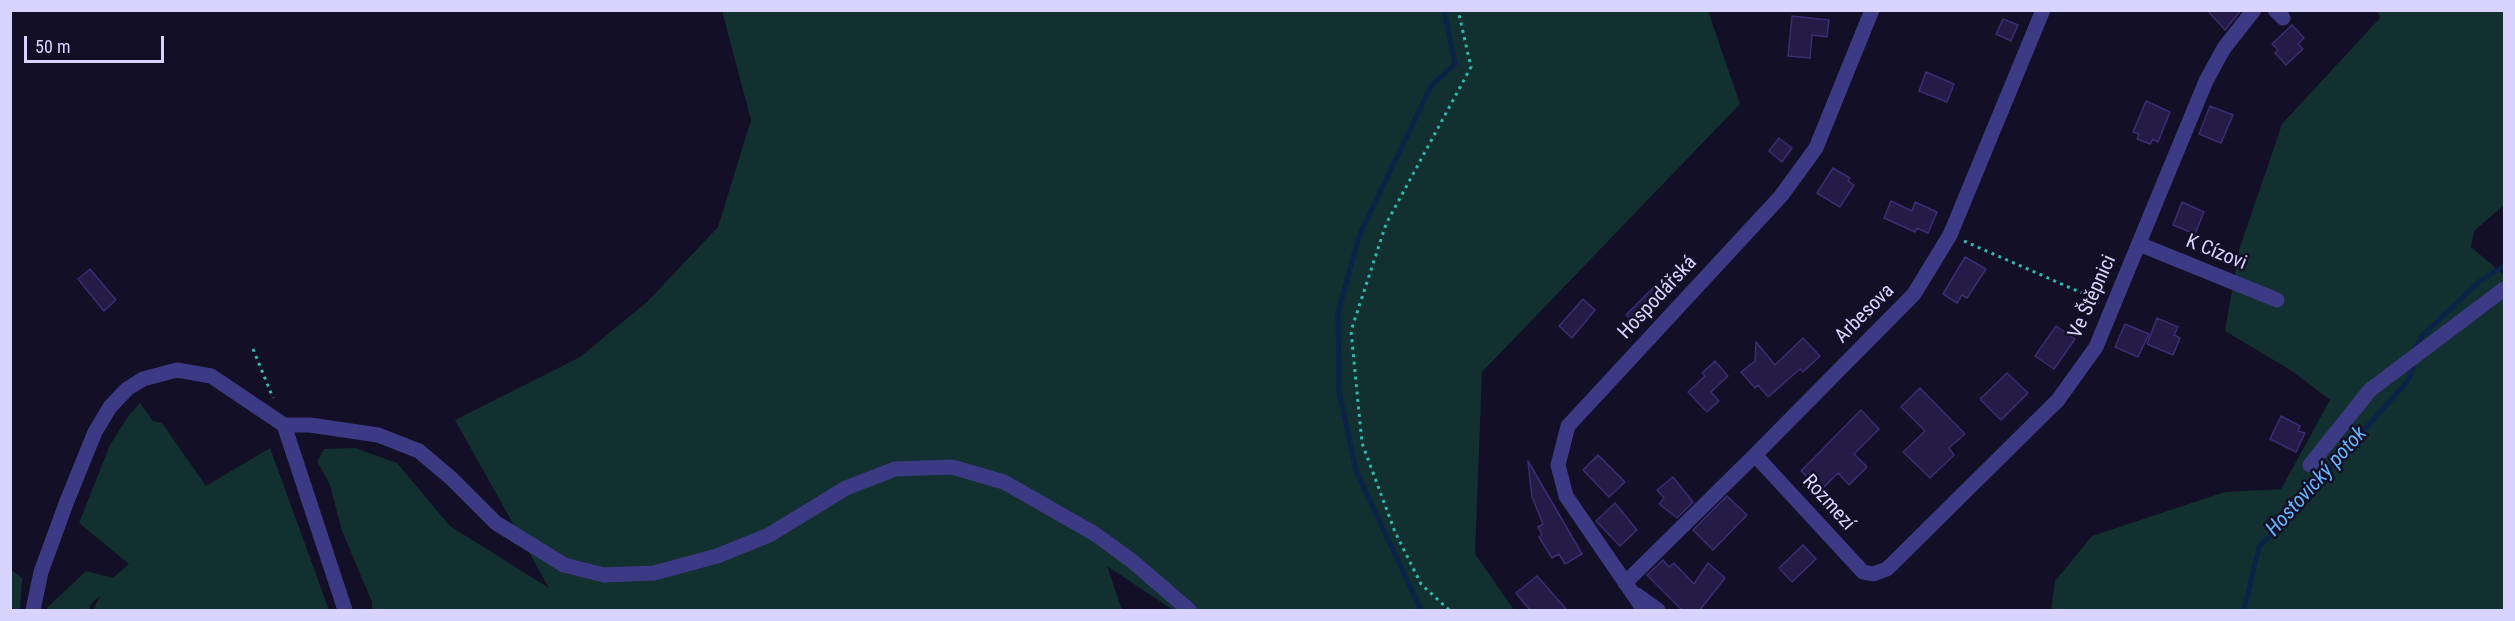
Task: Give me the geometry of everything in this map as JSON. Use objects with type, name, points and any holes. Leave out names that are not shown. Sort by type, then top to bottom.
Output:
[{"type":"street","name":"Hospodářská","points":[[1644,610],[1566,496],[1558,465],[1568,426],[1788,186],[1816,148],[1872,10]]},
{"type":"street","name":"Arbesova","points":[[1627,586],[1914,294],[1950,235],[2043,10]]},
{"type":"street","name":"Ve Štěpnici","points":[[1873,574],[1887,569],[2058,400],[2096,347],[2206,81],[2224,48],[2254,10]]},
{"type":"street","name":"K Cízovi","points":[[2139,244],[2277,300]]},
{"type":"street","points":[[2310,465],[2370,390],[2505,289]]},
{"type":"street","points":[[33,610],[41,572],[91,441],[110,407],[127,389],[143,379],[177,370],[211,376],[284,425],[310,425],[378,435],[419,451],[452,479],[496,523],[564,566],[604,575],[654,573],[717,556],[769,535],[846,488],[895,469],[952,467],[1004,482],[1095,534],[1132,561],[1189,610]]},
{"type":"street","points":[[284,425],[345,610]]},
{"type":"street","name":"Rozmezí","points":[[1755,455],[1863,572],[1873,574]]},
{"type":"street","points":[[1627,586],[1658,610]]},
{"type":"path","points":[[1449,610],[1421,584],[1395,532],[1362,443],[1351,332],[1386,224],[1471,67],[1458,10]]},
{"type":"path","points":[[1950,235],[2114,307]]},
{"type":"path","points":[[253,350],[284,425]]},
{"type":"green space","points":[[722,11],[1708,11],[1740,104],[1482,372],[1475,554],[1514,610],[1173,610],[1107,566],[1122,610],[372,610],[372,602],[342,531],[330,485],[317,461],[324,449],[355,448],[397,463],[450,526],[549,588],[455,420],[580,357],[647,302],[718,227],[751,120]]},
{"type":"green space","points":[[2377,11],[2504,11],[2504,205],[2474,231],[2471,247],[2504,275],[2504,610],[2051,610],[2055,581],[2092,536],[2225,492],[2281,489],[2330,400],[2292,371],[2225,331],[2239,250],[2282,124],[2380,18]]},
{"type":"green space","points":[[140,403],[153,421],[162,423],[206,486],[270,448],[329,610],[93,610],[100,596],[90,605],[90,610],[47,610],[86,571],[113,578],[129,564],[79,523],[110,445],[129,415]]},
{"type":"green space","points":[[10,569],[22,578],[20,610],[11,610]]},
{"type":"building","points":[[2207,10],[2241,10],[2225,30]]},
{"type":"building","points":[[1792,16],[1829,20],[1827,37],[1812,35],[1810,58],[1788,56]]},
{"type":"building","points":[[2003,19],[2018,25],[2011,41],[1996,34]]},
{"type":"building","points":[[2292,25],[2304,38],[2298,44],[2303,49],[2286,65],[2275,53],[2278,50],[2272,44]]},
{"type":"building","points":[[1926,72],[1954,84],[1947,102],[1919,91]]},
{"type":"building","points":[[2146,101],[2170,112],[2158,142],[2153,139],[2150,144],[2137,139],[2139,134],[2133,132]]},
{"type":"building","points":[[2210,106],[2233,115],[2221,143],[2199,134]]},
{"type":"building","points":[[1779,138],[1792,148],[1782,162],[1769,151]]},
{"type":"building","points":[[1833,168],[1850,178],[1848,181],[1854,185],[1840,207],[1817,193]]},
{"type":"building","points":[[1891,201],[1912,211],[1915,202],[1937,212],[1928,233],[1917,228],[1915,232],[1884,218]]},
{"type":"building","points":[[2182,202],[2204,212],[2195,234],[2173,225]]},
{"type":"building","points":[[1965,257],[1986,269],[1967,298],[1962,295],[1957,303],[1943,294]]},
{"type":"building","points":[[90,269],[116,300],[104,311],[78,279]]},
{"type":"building","points":[[1657,284],[1668,296],[1637,325],[1626,315]]},
{"type":"building","points":[[1583,299],[1595,310],[1572,338],[1559,326]]},
{"type":"building","points":[[2157,318],[2178,327],[2174,335],[2180,338],[2173,355],[2147,344]]},
{"type":"building","points":[[2125,324],[2149,334],[2138,357],[2115,347]]},
{"type":"building","points":[[2056,326],[2075,339],[2054,369],[2035,356]]},
{"type":"building","points":[[1803,338],[1820,356],[1803,372],[1800,369],[1768,397],[1758,385],[1755,388],[1741,372],[1755,361],[1756,342],[1775,365]]},
{"type":"building","points":[[1715,361],[1728,376],[1711,392],[1719,401],[1707,412],[1688,392],[1705,376],[1702,373]]},
{"type":"building","points":[[2007,373],[2028,393],[2001,420],[1980,399]]},
{"type":"building","points":[[1920,388],[1965,434],[1949,448],[1954,455],[1930,478],[1903,452],[1925,431],[1901,407]]},
{"type":"building","points":[[1861,410],[1879,429],[1854,454],[1867,467],[1849,485],[1838,473],[1821,490],[1801,471]]},
{"type":"building","points":[[2281,416],[2300,426],[2298,431],[2305,433],[2296,452],[2270,439]]},
{"type":"building","points":[[1598,455],[1625,482],[1609,497],[1583,470]]},
{"type":"building","points":[[1528,461],[1582,554],[1565,564],[1559,554],[1552,558],[1539,537],[1542,535],[1538,527],[1543,524],[1532,497]]},
{"type":"building","points":[[1673,477],[1693,502],[1677,518],[1659,504],[1664,498],[1657,490]]},
{"type":"building","points":[[1727,496],[1747,515],[1713,550],[1693,530]]},
{"type":"building","points":[[1615,503],[1637,530],[1620,546],[1596,521]]},
{"type":"building","points":[[1803,545],[1816,559],[1792,582],[1779,568]]},
{"type":"building","points":[[1663,560],[1669,567],[1674,563],[1694,584],[1708,563],[1725,578],[1700,610],[1682,610],[1647,575]]},
{"type":"building","points":[[1537,576],[1567,610],[1530,610],[1516,593]]},
{"type":"waterway","points":[[1421,610],[1356,471],[1339,391],[1338,313],[1359,236],[1431,86],[1455,64],[1444,10]]},
{"type":"waterway","name":"Hostovický potok","points":[[2414,350],[2422,336],[2480,281],[2504,266]]},
{"type":"waterway","name":"Hostovický potok","points":[[2244,610],[2259,547],[2407,382],[2414,365]]}]
